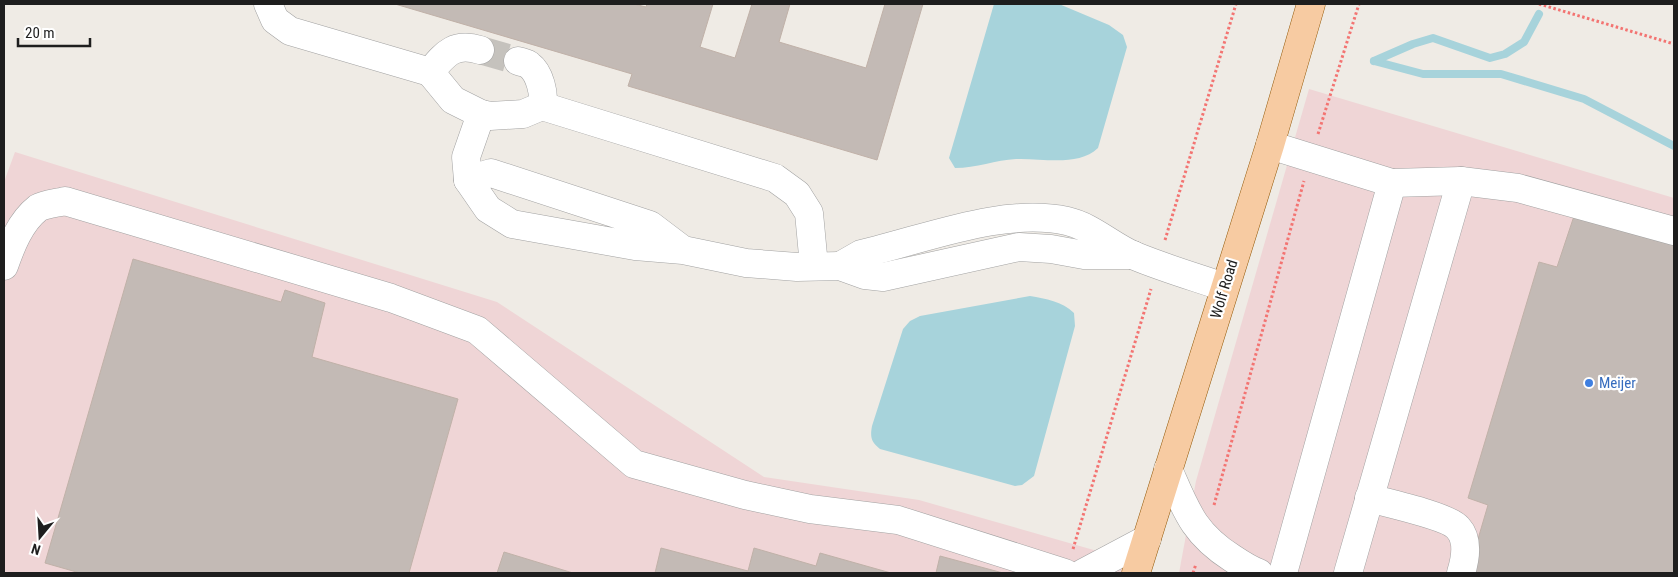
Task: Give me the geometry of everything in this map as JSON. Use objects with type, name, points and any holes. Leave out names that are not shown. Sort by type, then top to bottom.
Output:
[{"type":"main road","name":"Wolf Road","points":[[1136,573],[1270,145],[1311,4]]},
{"type":"street","points":[[268,4],[275,20],[290,31],[430,72],[453,100],[482,114],[490,116],[523,114],[542,106],[775,178],[797,194],[809,212],[827,266]]},
{"type":"street","points":[[430,72],[446,52],[469,47],[480,50]]},
{"type":"street","points":[[518,61],[530,65],[540,81],[544,99],[542,106]]},
{"type":"street","points":[[482,114],[466,157],[468,180],[488,209],[512,224],[635,246],[683,250],[746,263],[827,266],[865,275],[883,277],[1019,247],[1051,249],[1084,255],[1133,255],[1224,288]]},
{"type":"street","points":[[1270,145],[1392,183],[1461,181],[1518,188],[1674,232]]},
{"type":"street","points":[[468,180],[491,173],[650,225],[683,250]]},
{"type":"street","points":[[1348,573],[1461,181]]},
{"type":"street","points":[[1283,573],[1392,183]]},
{"type":"street","points":[[4,266],[11,245],[23,225],[39,207],[65,201],[391,298],[477,330],[634,464],[745,495],[810,509],[898,520],[1065,573]]},
{"type":"street","points":[[1168,469],[1188,516],[1205,537],[1212,545],[1257,572]]},
{"type":"street","points":[[1369,498],[1437,518],[1458,527],[1464,540],[1465,560],[1461,573]]},
{"type":"street","points":[[1083,573],[1147,538]]},
{"type":"street","points":[[1220,573],[1257,572]]},
{"type":"path","points":[[1193,573],[1205,537],[1311,158],[1359,4]]},
{"type":"path","points":[[1539,4],[1674,44]]},
{"type":"shaded area","points":[[1309,89],[1674,198],[1674,573],[1179,573],[1196,481]]},
{"type":"shaded area","points":[[15,152],[497,302],[764,477],[919,500],[1139,563],[1136,573],[4,573],[4,182]]},
{"type":"water","points":[[994,4],[1059,4],[1109,25],[1123,35],[1127,47],[1098,148],[1090,154],[1070,160],[1016,159],[955,168],[949,158]]},
{"type":"water","points":[[1030,296],[1054,301],[1069,309],[1074,313],[1075,326],[1034,476],[1022,485],[1015,486],[880,449],[873,442],[872,426],[903,329],[910,321],[920,316]]},
{"type":"building","points":[[395,4],[634,4],[646,7],[647,4],[713,4],[700,47],[735,58],[752,4],[790,4],[779,42],[866,68],[885,4],[923,4],[877,160],[628,86],[632,74]]},
{"type":"building","name":"Meijer","points":[[1575,213],[1674,242],[1674,573],[1468,573],[1488,505],[1468,498],[1539,262],[1557,267]]},
{"type":"building","points":[[133,259],[281,302],[285,290],[325,303],[312,357],[458,399],[409,573],[80,573],[45,563]]},
{"type":"building","points":[[661,548],[748,571],[754,548],[816,566],[820,553],[891,573],[655,573]]},
{"type":"building","points":[[504,552],[573,573],[497,573]]},
{"type":"building","points":[[940,556],[1003,573],[936,573]]},
{"type":"waterway","points":[[1374,61],[1413,44],[1433,38],[1490,58],[1505,54],[1524,42],[1539,14]]},
{"type":"waterway","points":[[1374,61],[1423,74],[1501,74],[1584,99],[1674,146]]},
{"type":"tunnel","points":[[480,50],[518,61]]},
{"type":"place","name":"Meijer","points":[[1589,383]]}]
